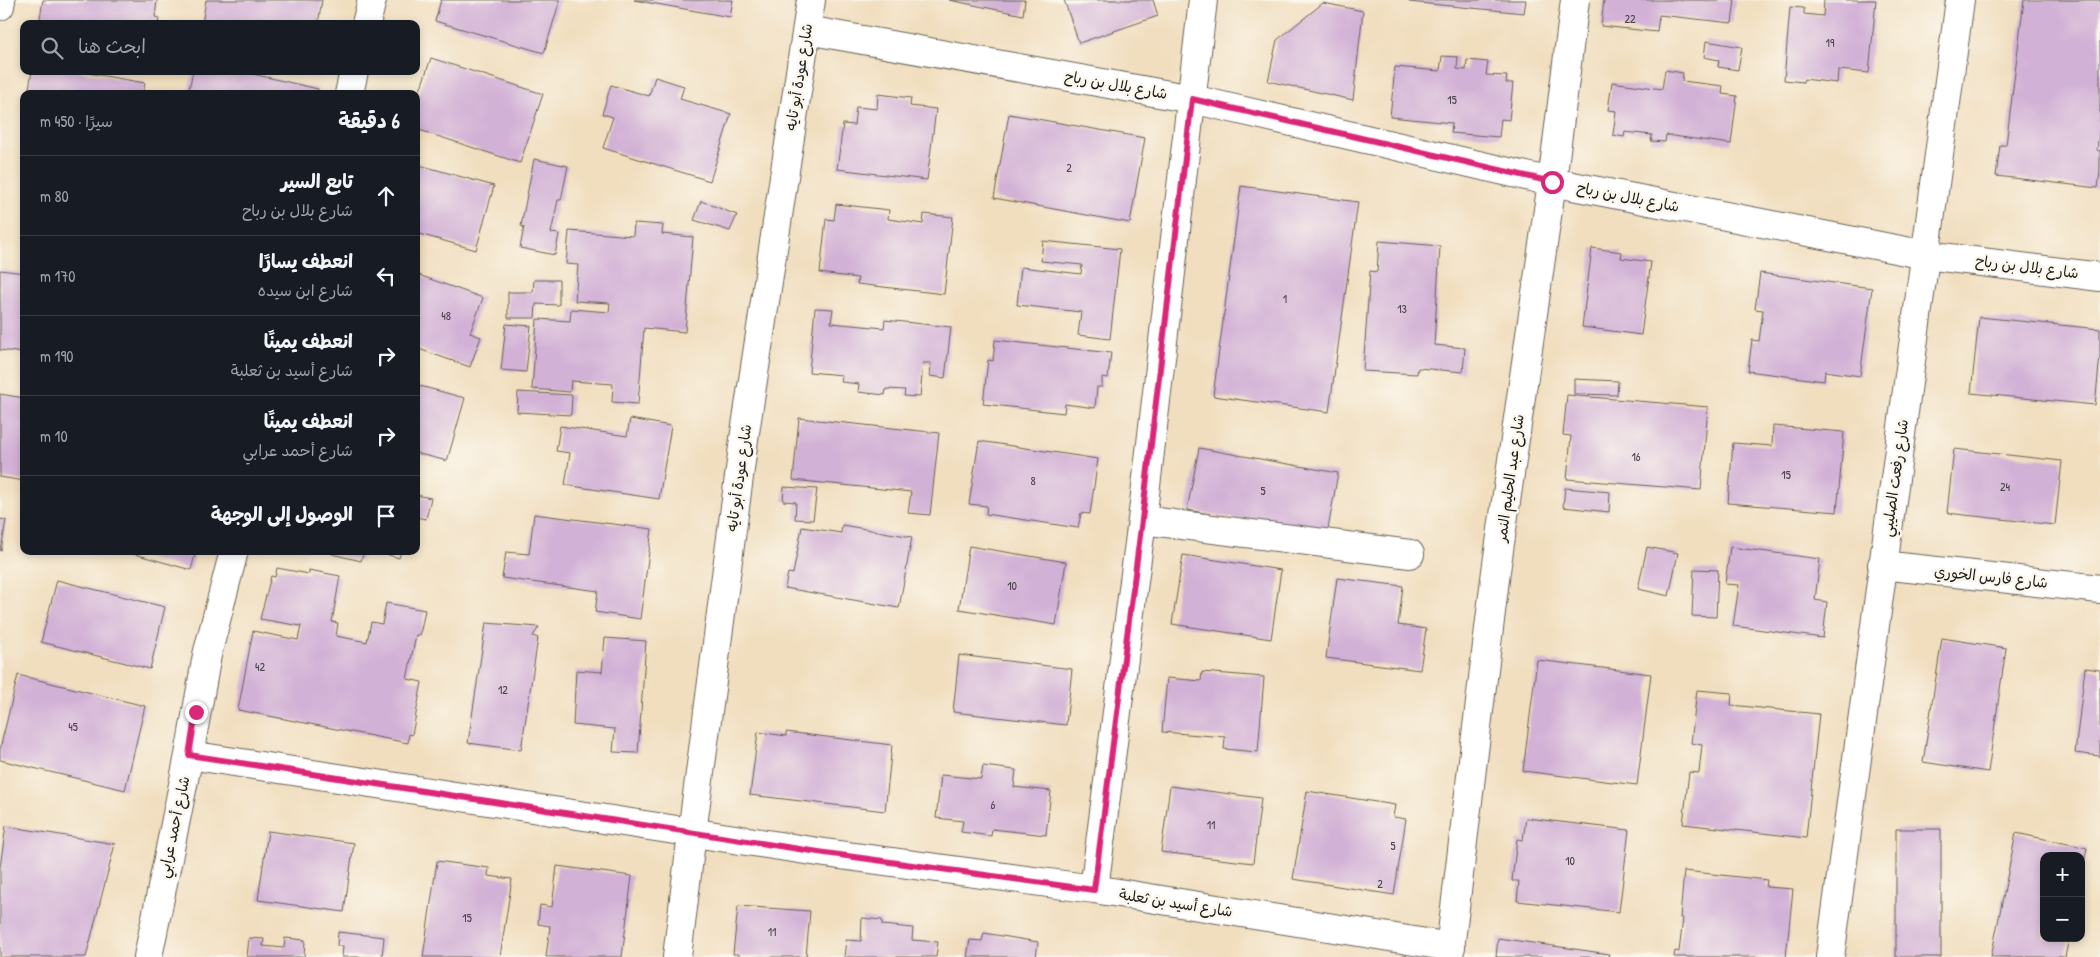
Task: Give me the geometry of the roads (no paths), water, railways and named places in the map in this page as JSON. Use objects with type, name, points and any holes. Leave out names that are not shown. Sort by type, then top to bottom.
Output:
[{"type":"street","points":[[0,6],[1,0]]},
{"type":"street","points":[[367,20],[372,0]]},
{"type":"street","name":"شارع عودة أبو تايه","points":[[677,957],[744,439],[811,0]]},
{"type":"street","points":[[1094,890],[1142,520],[1204,0]]},
{"type":"street","name":"شارع عبد الحليم النمر","points":[[1450,952],[1496,571],[1552,182],[1575,0]]},
{"type":"street","name":"شارع رفعت الصليبي","points":[[1830,957],[1960,0]]},
{"type":"street","name":"شارع بلال بن رباح","points":[[807,30],[1192,99],[1552,182],[1926,255],[2100,277]]},
{"type":"street","points":[[350,90],[353,75]]},
{"type":"street","points":[[1142,520],[1410,554]]},
{"type":"street","name":"شارع أحمد عرابي","points":[[148,957],[189,755],[207,655],[233,555]]},
{"type":"street","name":"شارع فارس الخوري","points":[[1882,565],[2100,589]]},
{"type":"street","name":"شارع أسيد بن ثعلبة","points":[[189,755],[692,833],[1094,890],[1450,952]]}]
